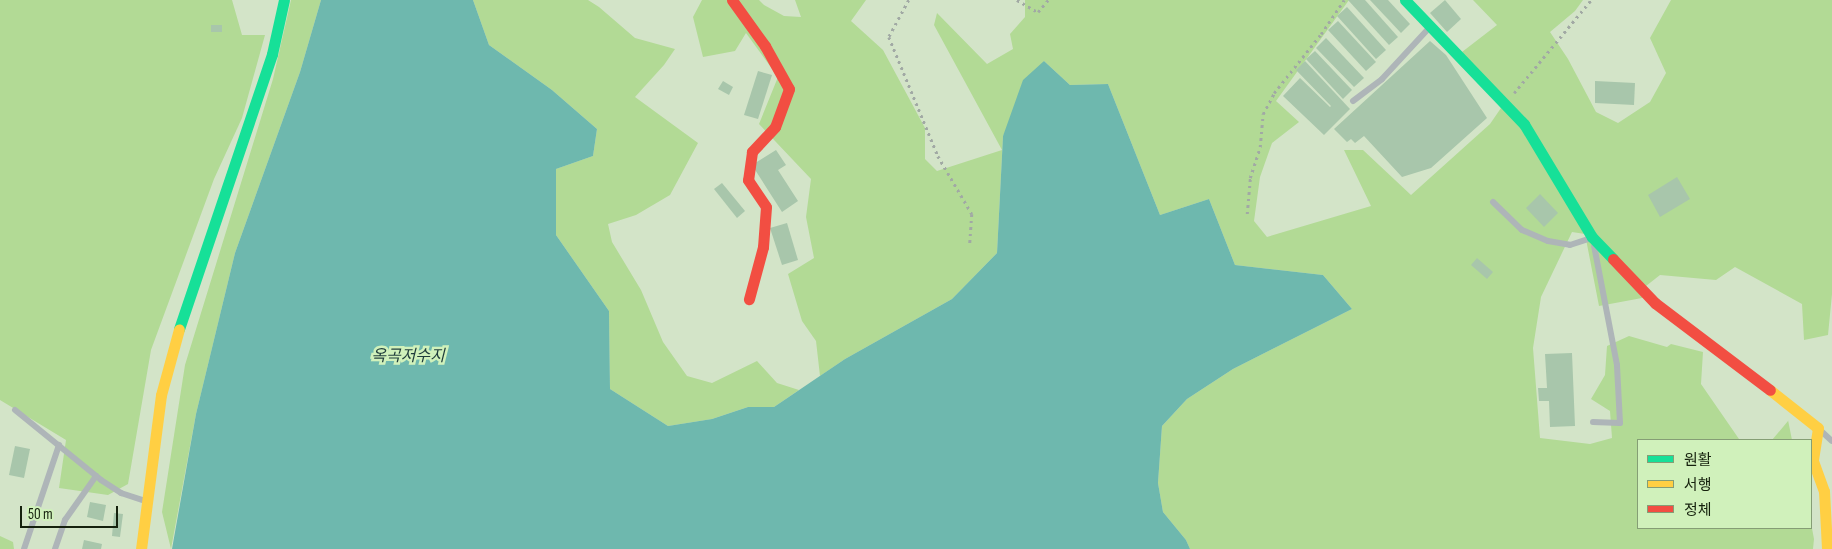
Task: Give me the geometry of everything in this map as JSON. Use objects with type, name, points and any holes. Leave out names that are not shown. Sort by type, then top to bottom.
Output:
[{"type":"street","points":[[141,549],[161,395],[180,330],[272,54],[284,0]]},
{"type":"street","points":[[732,0],[765,46],[789,89],[775,127],[752,152],[748,180],[766,207],[763,247],[749,298]]},
{"type":"street","points":[[1405,0],[1524,124],[1592,237],[1655,303],[1747,371],[1818,428],[1813,461],[1824,491],[1827,549]]},
{"type":"lane","points":[[1353,101],[1382,79],[1430,27]]},
{"type":"lane","points":[[1493,202],[1522,230],[1548,241],[1570,245],[1592,237],[1617,365],[1620,423],[1594,422]]},
{"type":"lane","points":[[15,410],[96,476],[121,493],[147,502]]},
{"type":"lane","points":[[1818,428],[1832,441]]},
{"type":"lane","points":[[24,549],[59,445]]},
{"type":"lane","points":[[55,549],[65,520],[96,476]]},
{"type":"path","points":[[909,0],[889,38],[938,156],[972,214],[970,245]]},
{"type":"path","points":[[1017,0],[1038,12],[1048,0]]},
{"type":"path","points":[[1247,214],[1250,178],[1260,147],[1263,114],[1274,93],[1321,34],[1344,0]]},
{"type":"path","points":[[1505,104],[1591,0]]},
{"type":"green space","points":[[0,0],[232,0],[242,35],[265,35],[242,118],[214,179],[151,350],[128,484],[108,495],[59,488],[66,440],[0,400]]},
{"type":"green space","points":[[291,0],[321,0],[300,72],[235,253],[196,414],[171,549],[162,512],[185,365],[273,79]]},
{"type":"green space","points":[[473,0],[588,0],[635,38],[675,49],[664,65],[635,97],[698,143],[670,195],[636,215],[608,224],[612,242],[641,290],[663,342],[687,376],[712,383],[757,361],[777,383],[799,390],[774,407],[748,407],[712,419],[668,426],[610,389],[609,311],[556,235],[556,169],[593,156],[597,129],[552,90],[489,45]]},
{"type":"green space","points":[[702,0],[759,0],[764,5],[784,16],[801,17],[795,0],[866,0],[851,21],[883,50],[925,128],[925,159],[937,171],[1002,150],[934,25],[937,13],[987,64],[1013,49],[1010,34],[1025,17],[1025,0],[1349,0],[1276,101],[1299,122],[1272,143],[1260,177],[1254,221],[1267,237],[1371,206],[1344,150],[1363,150],[1411,195],[1490,124],[1501,108],[1462,52],[1497,25],[1473,0],[1583,0],[1575,11],[1550,32],[1568,59],[1596,112],[1618,123],[1650,102],[1666,73],[1650,38],[1671,0],[1832,0],[1832,294],[1828,335],[1804,340],[1802,304],[1735,267],[1716,280],[1660,275],[1646,286],[1642,298],[1599,306],[1585,234],[1572,232],[1541,297],[1533,348],[1540,438],[1590,444],[1612,438],[1610,411],[1591,399],[1605,375],[1607,346],[1629,336],[1667,347],[1671,344],[1703,352],[1701,384],[1739,439],[1637,439],[1637,529],[1812,528],[1813,549],[1190,549],[1186,540],[1163,512],[1158,483],[1162,426],[1187,399],[1233,369],[1352,309],[1323,275],[1235,265],[1209,199],[1160,215],[1108,84],[1070,85],[1044,61],[1003,136],[997,253],[952,299],[845,359],[820,376],[816,341],[802,321],[788,274],[814,258],[806,217],[811,179],[759,124],[778,77],[746,33],[735,51],[703,57],[693,17]]},
{"type":"green space","points":[[1788,421],[1792,439],[1773,439]]},
{"type":"green space","points":[[0,536],[13,542],[14,549],[0,549]]},
{"type":"water","name":"옥곡저수지","points":[[321,0],[473,0],[489,45],[552,90],[597,129],[593,156],[556,169],[556,235],[609,311],[610,389],[668,426],[712,419],[748,407],[774,407],[845,359],[952,299],[997,253],[1003,136],[1023,80],[1044,61],[1070,85],[1108,84],[1160,215],[1209,199],[1235,265],[1323,275],[1352,309],[1233,369],[1187,399],[1162,426],[1158,483],[1163,512],[1186,540],[1190,549],[172,549],[196,414],[235,253],[300,72]]},
{"type":"building","points":[[1348,0],[1365,0],[1398,37],[1389,45]]},
{"type":"building","points":[[1370,0],[1388,0],[1410,24],[1401,33]]},
{"type":"building","points":[[1445,0],[1461,19],[1447,32],[1430,13]]},
{"type":"building","points":[[1347,7],[1386,50],[1376,59],[1337,16]]},
{"type":"building","points":[[1338,21],[1376,62],[1366,71],[1328,30]]},
{"type":"building","points":[[211,25],[222,25],[222,32],[211,32]]},
{"type":"building","points":[[1326,38],[1364,78],[1354,87],[1316,48]]},
{"type":"building","points":[[1430,41],[1446,55],[1487,118],[1431,168],[1402,177],[1364,136],[1355,143],[1351,139],[1347,142],[1334,129]]},
{"type":"building","points":[[1315,51],[1352,90],[1343,99],[1306,59]]},
{"type":"building","points":[[1305,61],[1350,109],[1324,135],[1283,96],[1300,78],[1331,106],[1296,70]]},
{"type":"building","points":[[758,71],[772,75],[758,119],[744,115]]},
{"type":"building","points":[[723,81],[733,87],[729,95],[718,89]]},
{"type":"building","points":[[1595,81],[1635,83],[1634,105],[1595,103]]},
{"type":"building","points":[[776,150],[786,165],[778,170],[798,201],[782,212],[752,165]]},
{"type":"building","points":[[1677,177],[1690,199],[1660,217],[1648,195]]},
{"type":"building","points":[[722,183],[745,211],[737,218],[714,189]]},
{"type":"building","points":[[1540,194],[1558,213],[1544,227],[1526,208]]},
{"type":"building","points":[[787,223],[798,260],[782,265],[770,228]]},
{"type":"building","points":[[1477,258],[1493,272],[1487,279],[1471,265]]},
{"type":"building","points":[[1572,353],[1575,426],[1550,427],[1549,401],[1539,401],[1538,388],[1547,388],[1545,354]]},
{"type":"building","points":[[15,446],[30,449],[24,478],[9,475]]},
{"type":"building","points":[[90,502],[106,505],[103,521],[87,517]]},
{"type":"building","points":[[114,513],[123,514],[120,537],[112,536]]},
{"type":"building","points":[[84,540],[102,544],[101,549],[82,549]]},
{"type":"traffic: fast","points":[[179,329],[272,54],[284,0]]},
{"type":"traffic: fast","points":[[1405,0],[1524,124],[1592,237],[1613,259]]},
{"type":"traffic: slow","points":[[141,549],[161,395],[179,329]]},
{"type":"traffic: slow","points":[[1770,390],[1818,428],[1813,461],[1824,491],[1827,549]]},
{"type":"traffic: jam","points":[[732,0],[765,46],[789,89],[775,127],[752,152],[748,180],[766,207],[763,247],[749,299]]},
{"type":"traffic: jam","points":[[1613,259],[1655,303],[1770,390]]}]
